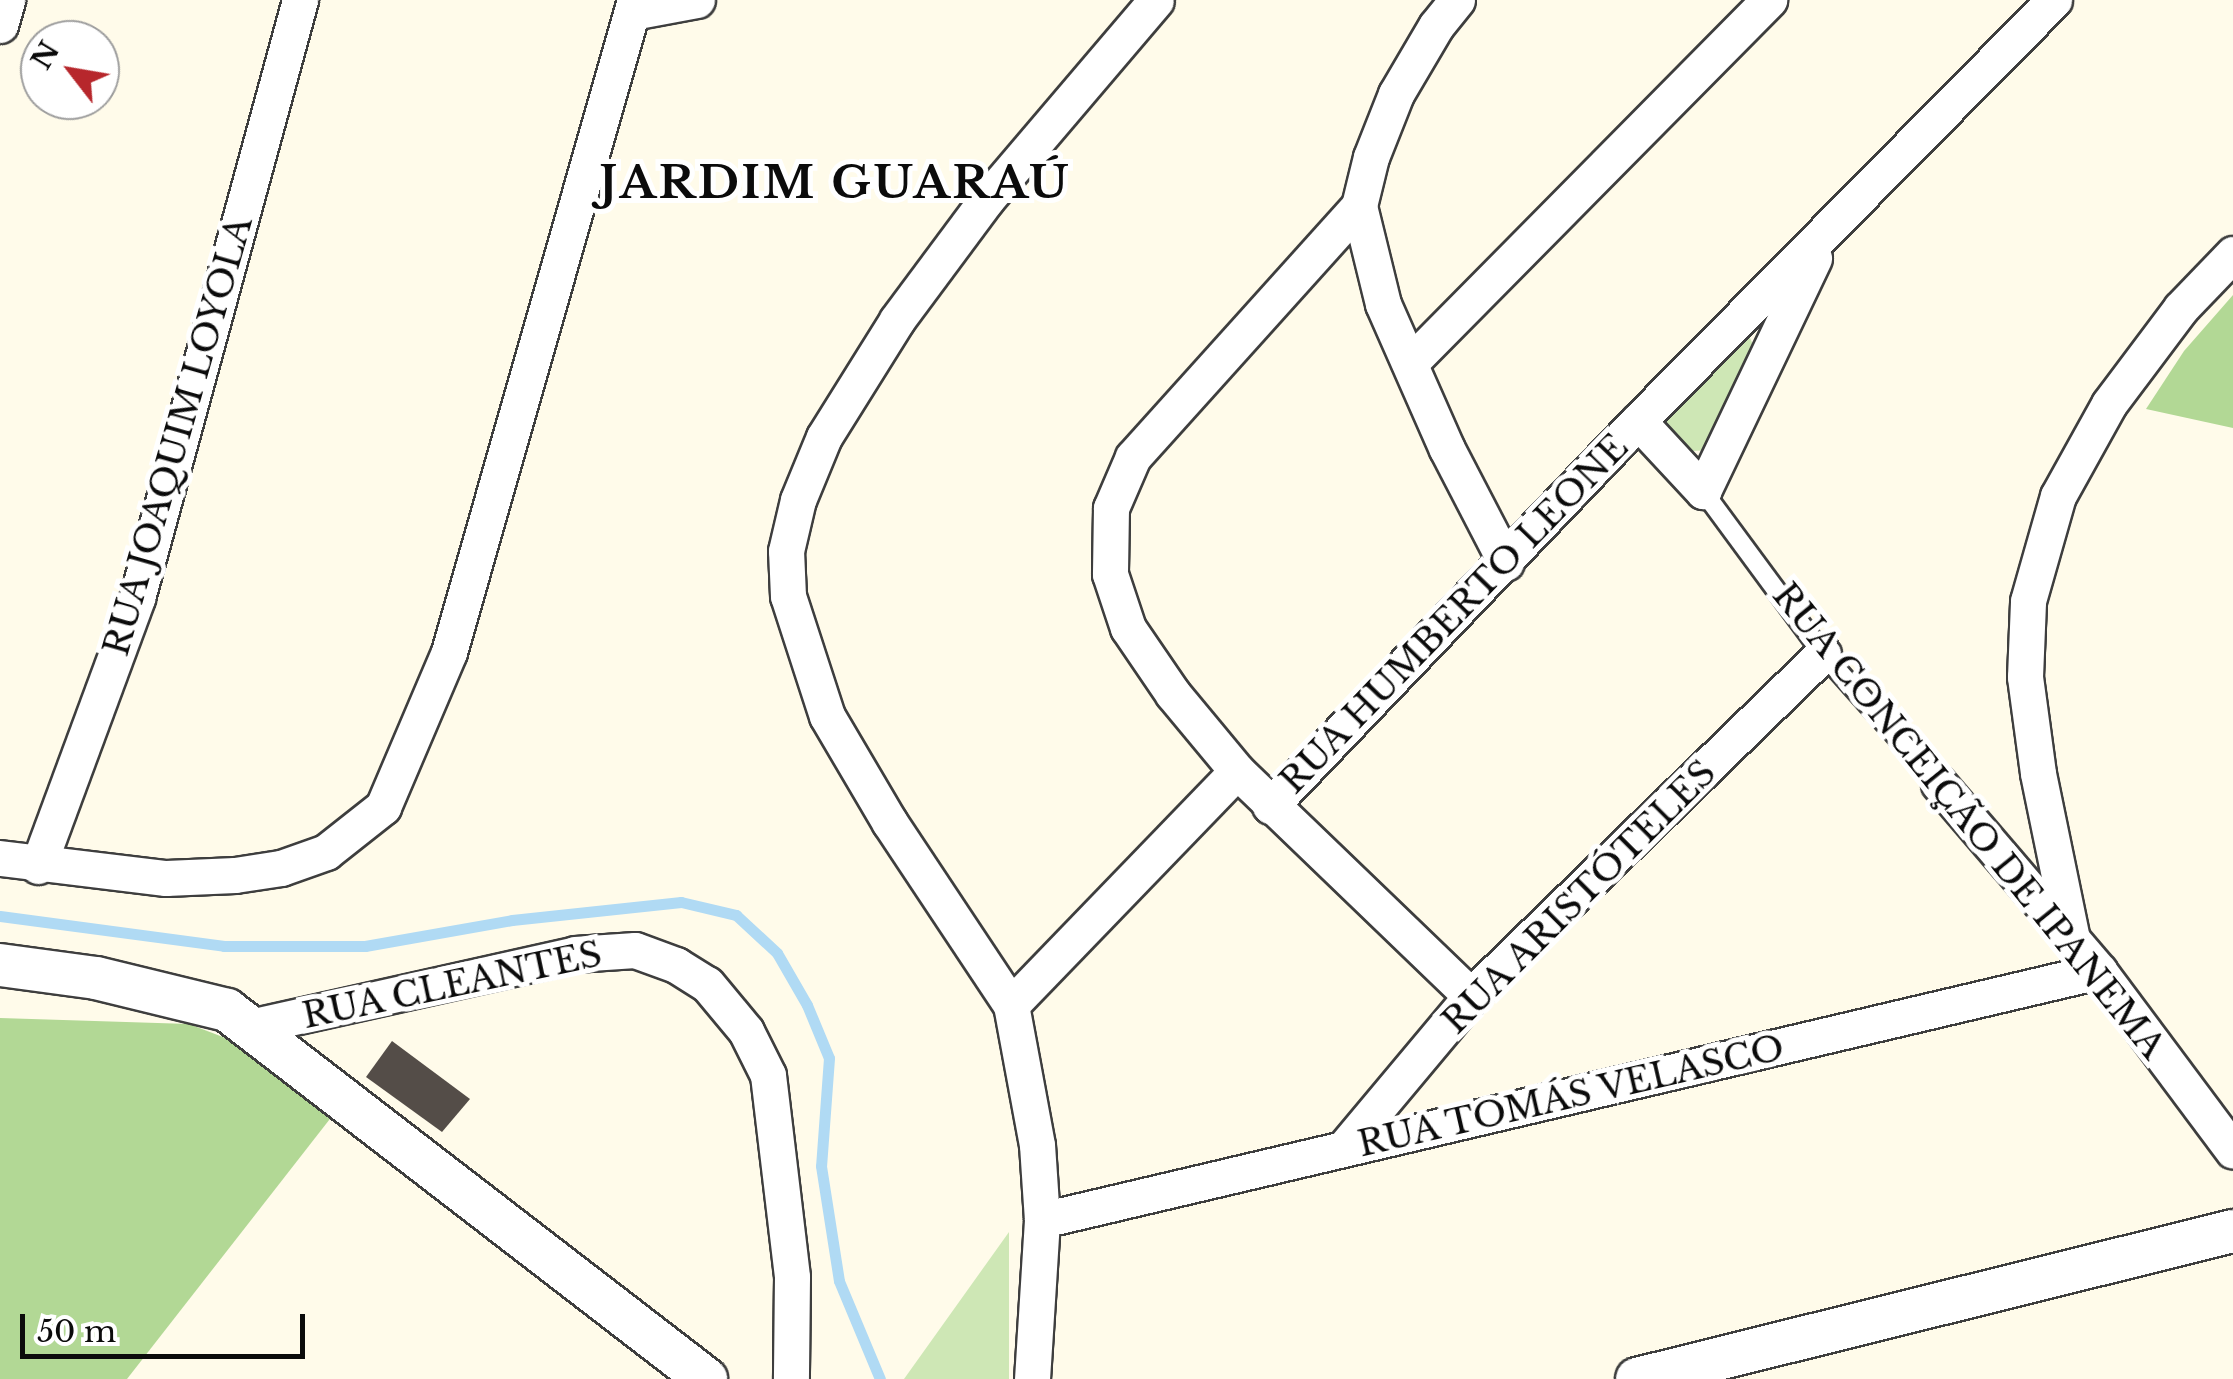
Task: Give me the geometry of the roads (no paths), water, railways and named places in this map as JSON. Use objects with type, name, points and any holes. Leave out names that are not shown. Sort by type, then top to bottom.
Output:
[{"type":"street","points":[[0,24],[7,0]]},
{"type":"street","name":"RUA JOAQUIM LOYOLA","points":[[38,866],[137,598],[300,0]]},
{"type":"street","points":[[0,858],[38,866],[166,878],[281,868],[326,852],[383,808],[403,770],[449,652],[633,6],[697,0]]},
{"type":"street","points":[[1032,1379],[1042,1220],[1037,1145],[1011,1006],[890,824],[827,716],[788,596],[786,551],[798,500],[824,437],[897,320],[986,200],[1156,0]]},
{"type":"street","points":[[1458,0],[1436,26],[1396,94],[1371,157],[1358,206],[1132,457],[1112,508],[1110,574],[1128,628],[1173,694],[1237,771],[1471,996]]},
{"type":"street","points":[[1410,363],[1770,0]]},
{"type":"street","name":"RUA HUMBERTO LEONE","points":[[1270,806],[1506,564],[1638,421],[2054,0]]},
{"type":"street","points":[[1358,206],[1383,304],[1447,448],[1506,564]]},
{"type":"street","points":[[1638,421],[1703,491],[1832,225]]},
{"type":"street","points":[[2072,939],[2041,790],[2028,696],[2028,601],[2058,496],[2110,404],[2181,308],[2233,254]]},
{"type":"street","name":"RUA ARISTÓTELES","points":[[1344,1148],[1471,996],[1822,654]]},
{"type":"street","name":"RUA HUMBERTO LEONE","points":[[1011,1006],[1237,771]]},
{"type":"street","name":"RUA CONCEIÇÃO DE IPANEMA","points":[[1939,784],[2099,972],[2233,1151]]},
{"type":"street","name":"RUA CLEANTES","points":[[254,1026],[575,954],[635,950],[676,965],[707,984],[746,1031],[768,1075],[792,1278],[791,1379]]},
{"type":"street","points":[[0,964],[195,999],[227,1010],[254,1026],[706,1379]]},
{"type":"street","name":"RUA TOMÁS VELASCO","points":[[1042,1220],[2099,972]]},
{"type":"street","points":[[1636,1379],[2233,1231]]},
{"type":"lane","name":"RUA CONCEIÇÃO DE IPANEMA","points":[[1703,491],[1822,654],[1939,784]]},
{"type":"waterway","points":[[0,916],[224,946],[365,946],[512,920],[681,902],[736,915],[777,953],[807,1005],[829,1058],[821,1166],[839,1281],[880,1379]]},
{"type":"district","name":"JARDIM GUARAÚ","points":[[835,183]]}]
